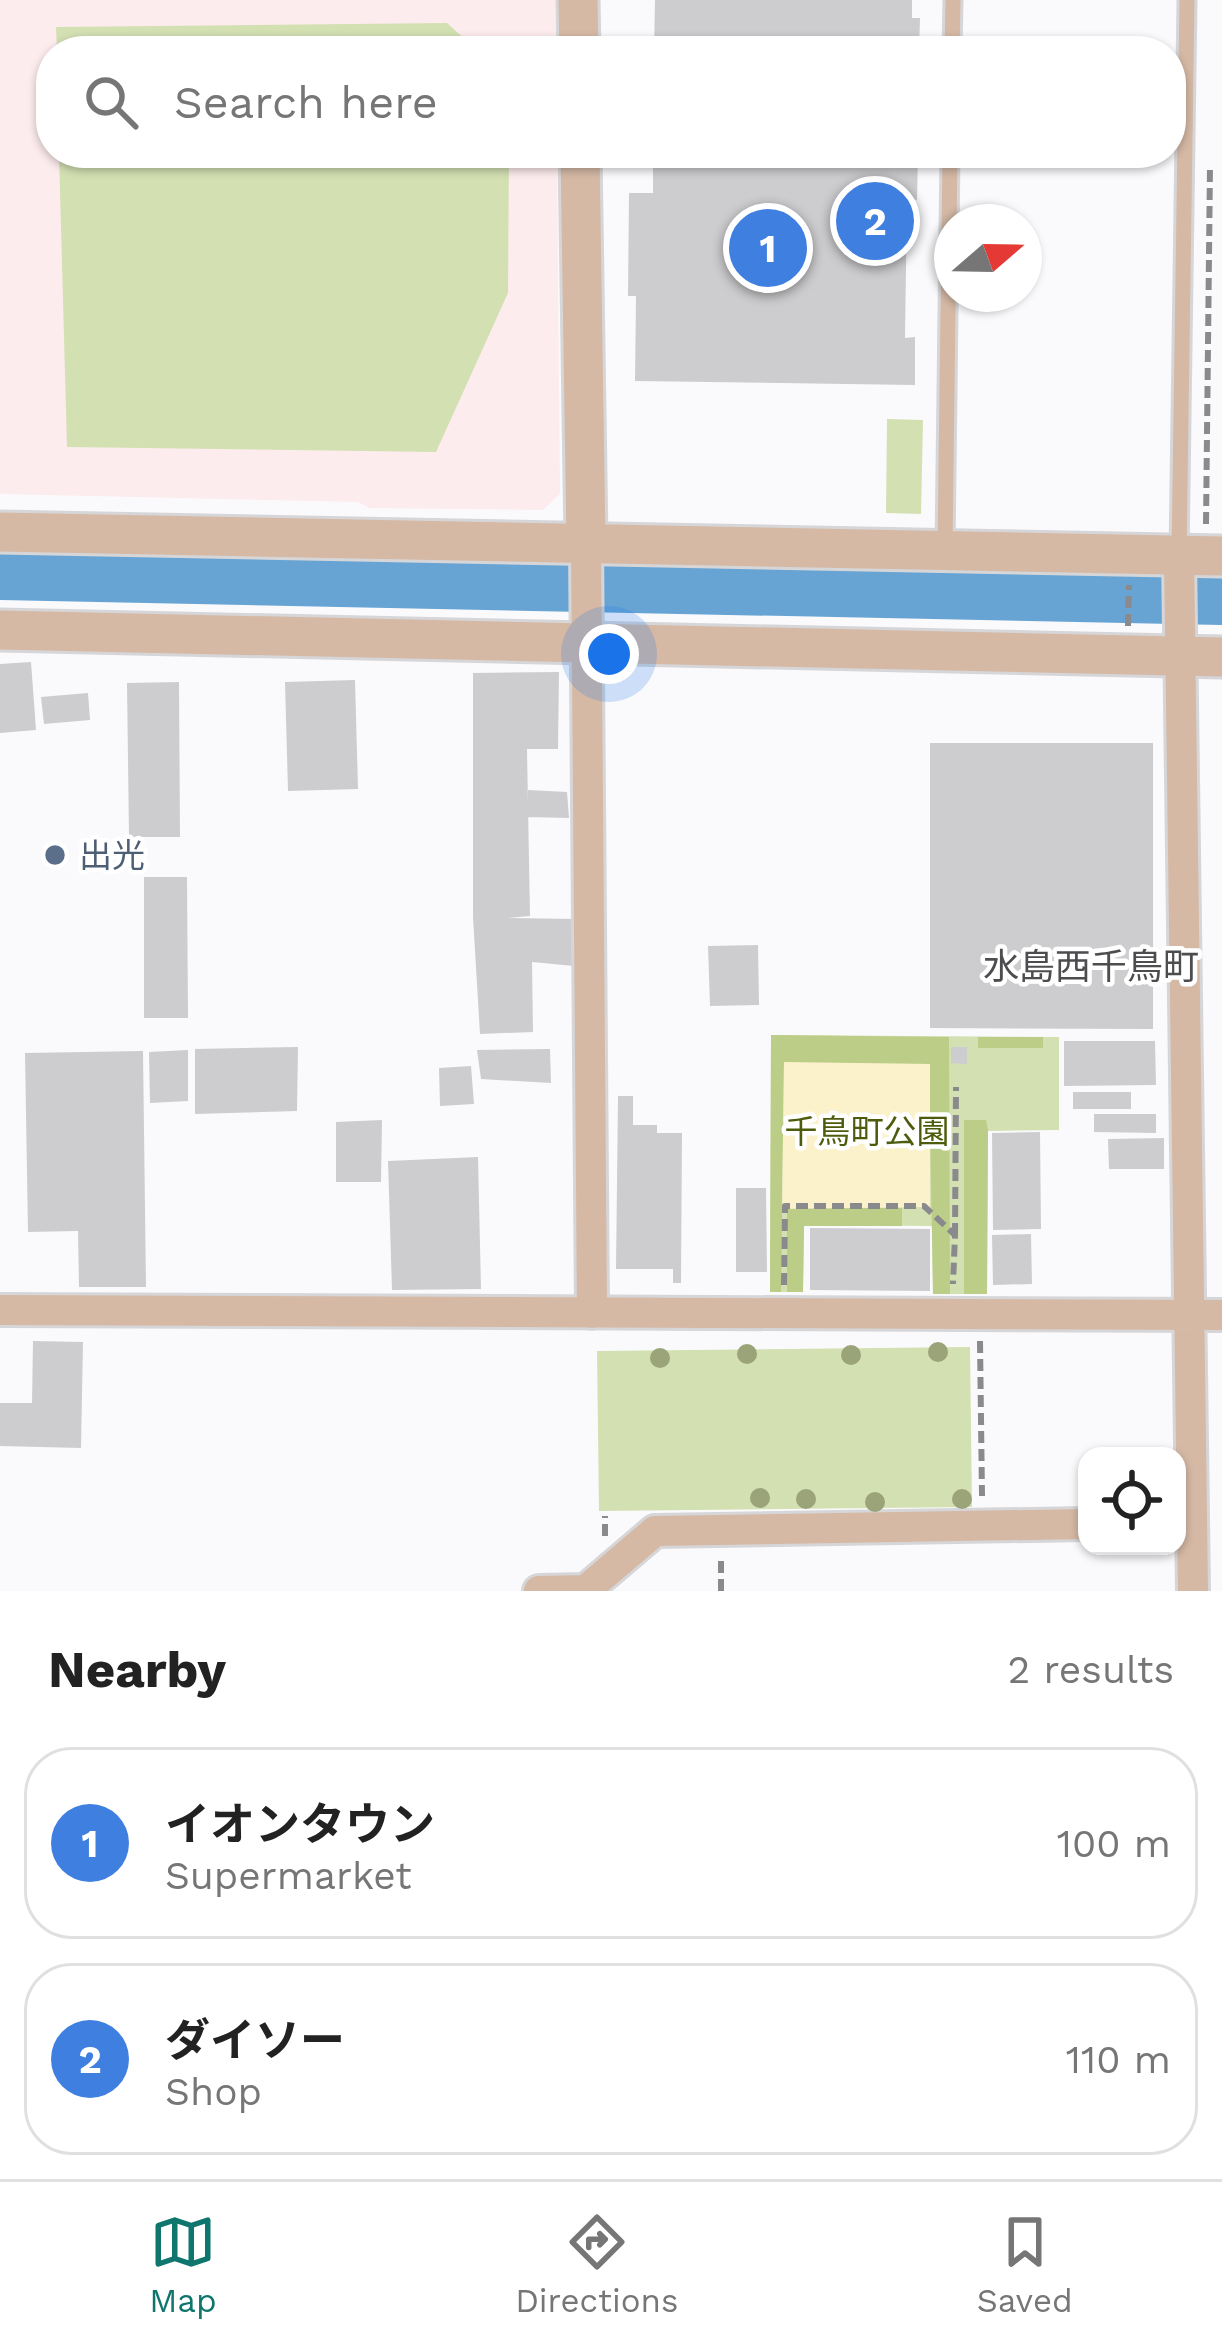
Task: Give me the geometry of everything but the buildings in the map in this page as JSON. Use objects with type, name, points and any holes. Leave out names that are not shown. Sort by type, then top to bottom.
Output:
[{"type":"street","points":[[578,0],[579,36]]},
{"type":"street","points":[[580,168],[592,1313]]},
{"type":"street","points":[[0,532],[586,556],[945,549],[1196,557],[1178,641],[1190,1315],[1186,1481]]},
{"type":"street","points":[[0,630],[586,627],[1178,641],[1222,657]]},
{"type":"street","points":[[0,1310],[1222,1315]]},
{"type":"street","points":[[539,1591],[586,1590],[655,1531],[1078,1525]]},
{"type":"street","points":[[1186,1532],[1193,1591]]},
{"type":"lane","points":[[952,0],[952,36]]},
{"type":"lane","points":[[1186,0],[1196,557]]},
{"type":"lane","points":[[945,549],[950,168]]},
{"type":"path","points":[[1196,557],[1210,163]]},
{"type":"path","points":[[1128,628],[1129,581]]},
{"type":"path","points":[[952,1313],[956,1088]]},
{"type":"path","points":[[784,1313],[785,1206],[924,1206],[955,1235]]},
{"type":"path","points":[[980,1338],[982,1512]]},
{"type":"path","points":[[721,1591],[722,1550]]},
{"type":"shaded area","points":[[0,0],[556,0],[557,36],[36,36],[36,168],[557,168],[560,494],[543,510],[0,494]]},
{"type":"green space","points":[[447,23],[461,36],[56,36],[56,27]]},
{"type":"green space","points":[[59,168],[509,168],[508,293],[436,452],[67,447]]},
{"type":"green space","points":[[887,419],[923,420],[921,514],[886,513]]},
{"type":"green space","name":"千鳥町公園","points":[[771,1035],[1059,1037],[1059,1130],[988,1131],[987,1294],[933,1294],[932,1226],[804,1225],[803,1292],[770,1292]]},
{"type":"green space","points":[[771,1035],[949,1037],[950,1294],[933,1294],[929,1064],[784,1063],[781,1292],[770,1292]]},
{"type":"green space","points":[[978,1037],[1043,1037],[1043,1048],[978,1048]]},
{"type":"green space","points":[[964,1120],[986,1120],[988,1130],[987,1294],[964,1294]]},
{"type":"green space","points":[[787,1208],[902,1208],[902,1226],[804,1226],[803,1292],[787,1292]]},
{"type":"green space","points":[[970,1347],[972,1507],[599,1511],[597,1351]]},
{"type":"sand","points":[[784,1062],[930,1064],[930,1207],[782,1209]]},
{"type":"waterway","points":[[0,573],[1222,598]]},
{"type":"waterway","points":[[0,589],[1222,617]]},
{"type":"place","name":"ダイソー","points":[[875,221]]},
{"type":"place","name":"イオンタウン","points":[[768,248]]},
{"type":"place","name":"出光","points":[[55,855]]},
{"type":"district","name":"水島西千鳥町","points":[[1091,966]]}]
